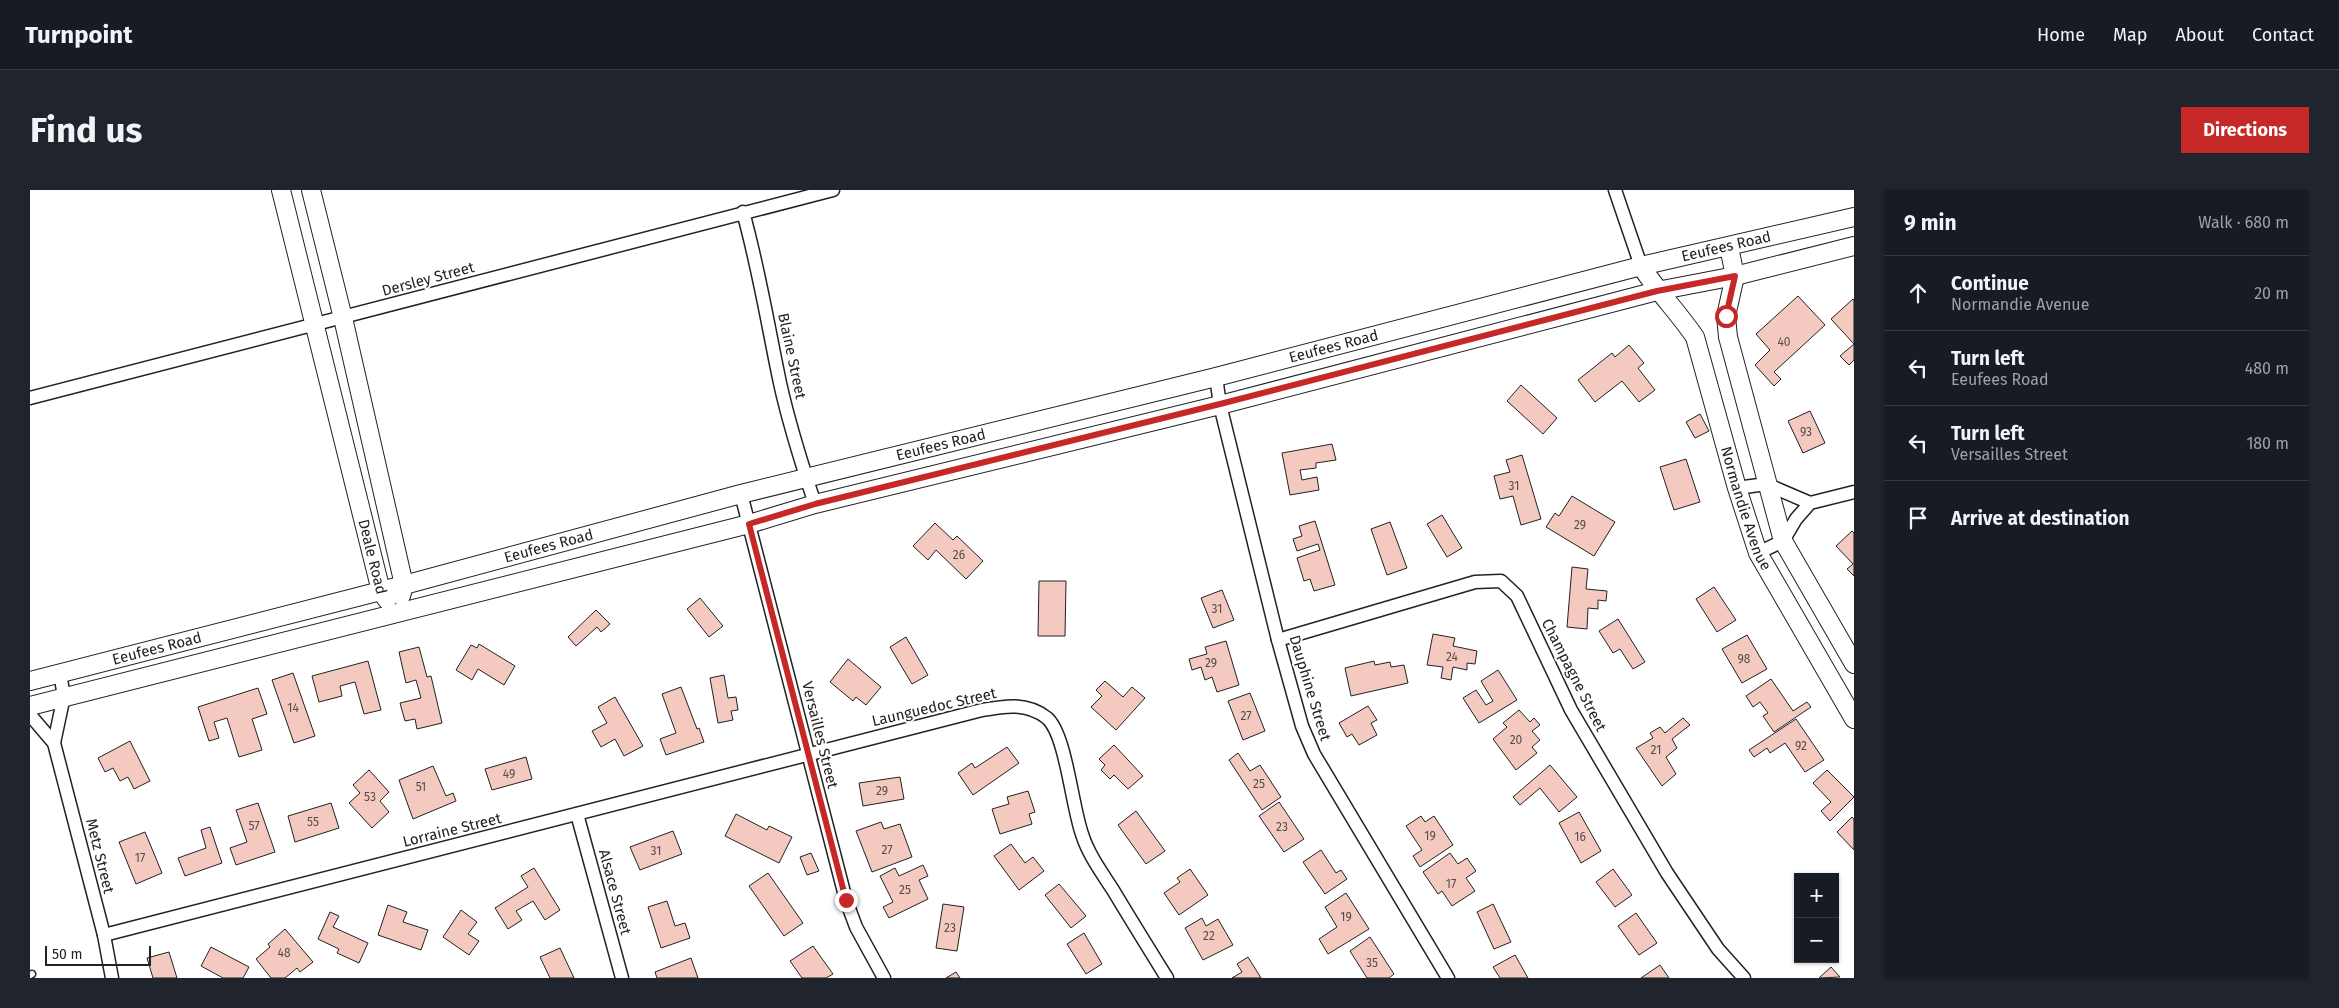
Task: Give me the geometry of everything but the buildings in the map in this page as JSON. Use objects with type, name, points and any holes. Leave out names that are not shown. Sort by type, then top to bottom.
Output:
[{"type":"main road","name":"Deale Road","points":[[281,190],[380,591],[395,613]]},
{"type":"main road","name":"Deale Road","points":[[311,190],[343,318],[404,586],[395,613]]},
{"type":"main road","name":"Eeufees Road","points":[[30,681],[404,586],[741,494],[1216,378],[1641,266],[1854,217]]},
{"type":"main road","name":"Eeufees Road","points":[[30,706],[749,524],[815,504],[1220,404],[1657,291],[1735,276],[1854,246]]},
{"type":"main road","points":[[1729,247],[1735,276]]},
{"type":"main road","name":"Normandie Avenue","points":[[1641,266],[1657,291],[1682,317],[1699,346],[1737,488],[1758,553],[1854,719]]},
{"type":"main road","name":"Normandie Avenue","points":[[1735,276],[1728,301],[1726,327],[1766,484],[1783,541],[1854,664]]},
{"type":"street","name":"Dersley Street","points":[[30,398],[833,190]]},
{"type":"street","points":[[1614,190],[1641,266]]},
{"type":"street","name":"Blaine Street","points":[[743,212],[753,248],[780,384],[815,504]]},
{"type":"street","name":"Dauphine Street","points":[[1216,378],[1220,404],[1278,640],[1302,726],[1314,754],[1448,978]]},
{"type":"street","points":[[1737,488],[1766,484],[1810,503]]},
{"type":"street","points":[[1758,553],[1783,541],[1796,519],[1810,503],[1854,492]]},
{"type":"street","name":"Versailles Street","points":[[741,494],[807,755],[853,918],[884,978]]},
{"type":"street","name":"Champagne Street","points":[[1278,640],[1475,582],[1501,581],[1516,596],[1572,710],[1642,832],[1713,942],[1744,978]]},
{"type":"street","name":"Metz Street","points":[[54,743],[64,696],[60,674]]},
{"type":"street","name":"Launguedoc Street","points":[[807,755],[982,710],[1022,706],[1047,718],[1057,733],[1082,836],[1096,863],[1167,978]]},
{"type":"street","name":"Metz Street","points":[[30,715],[54,743],[104,935],[112,978]]},
{"type":"street","name":"Lorraine Street","points":[[104,935],[807,755]]},
{"type":"street","name":"Alsace Street","points":[[577,814],[622,978]]},
{"type":"route","points":[[846,900],[807,755],[749,524],[815,504],[1220,404],[1657,291],[1735,276],[1726,316]]}]
